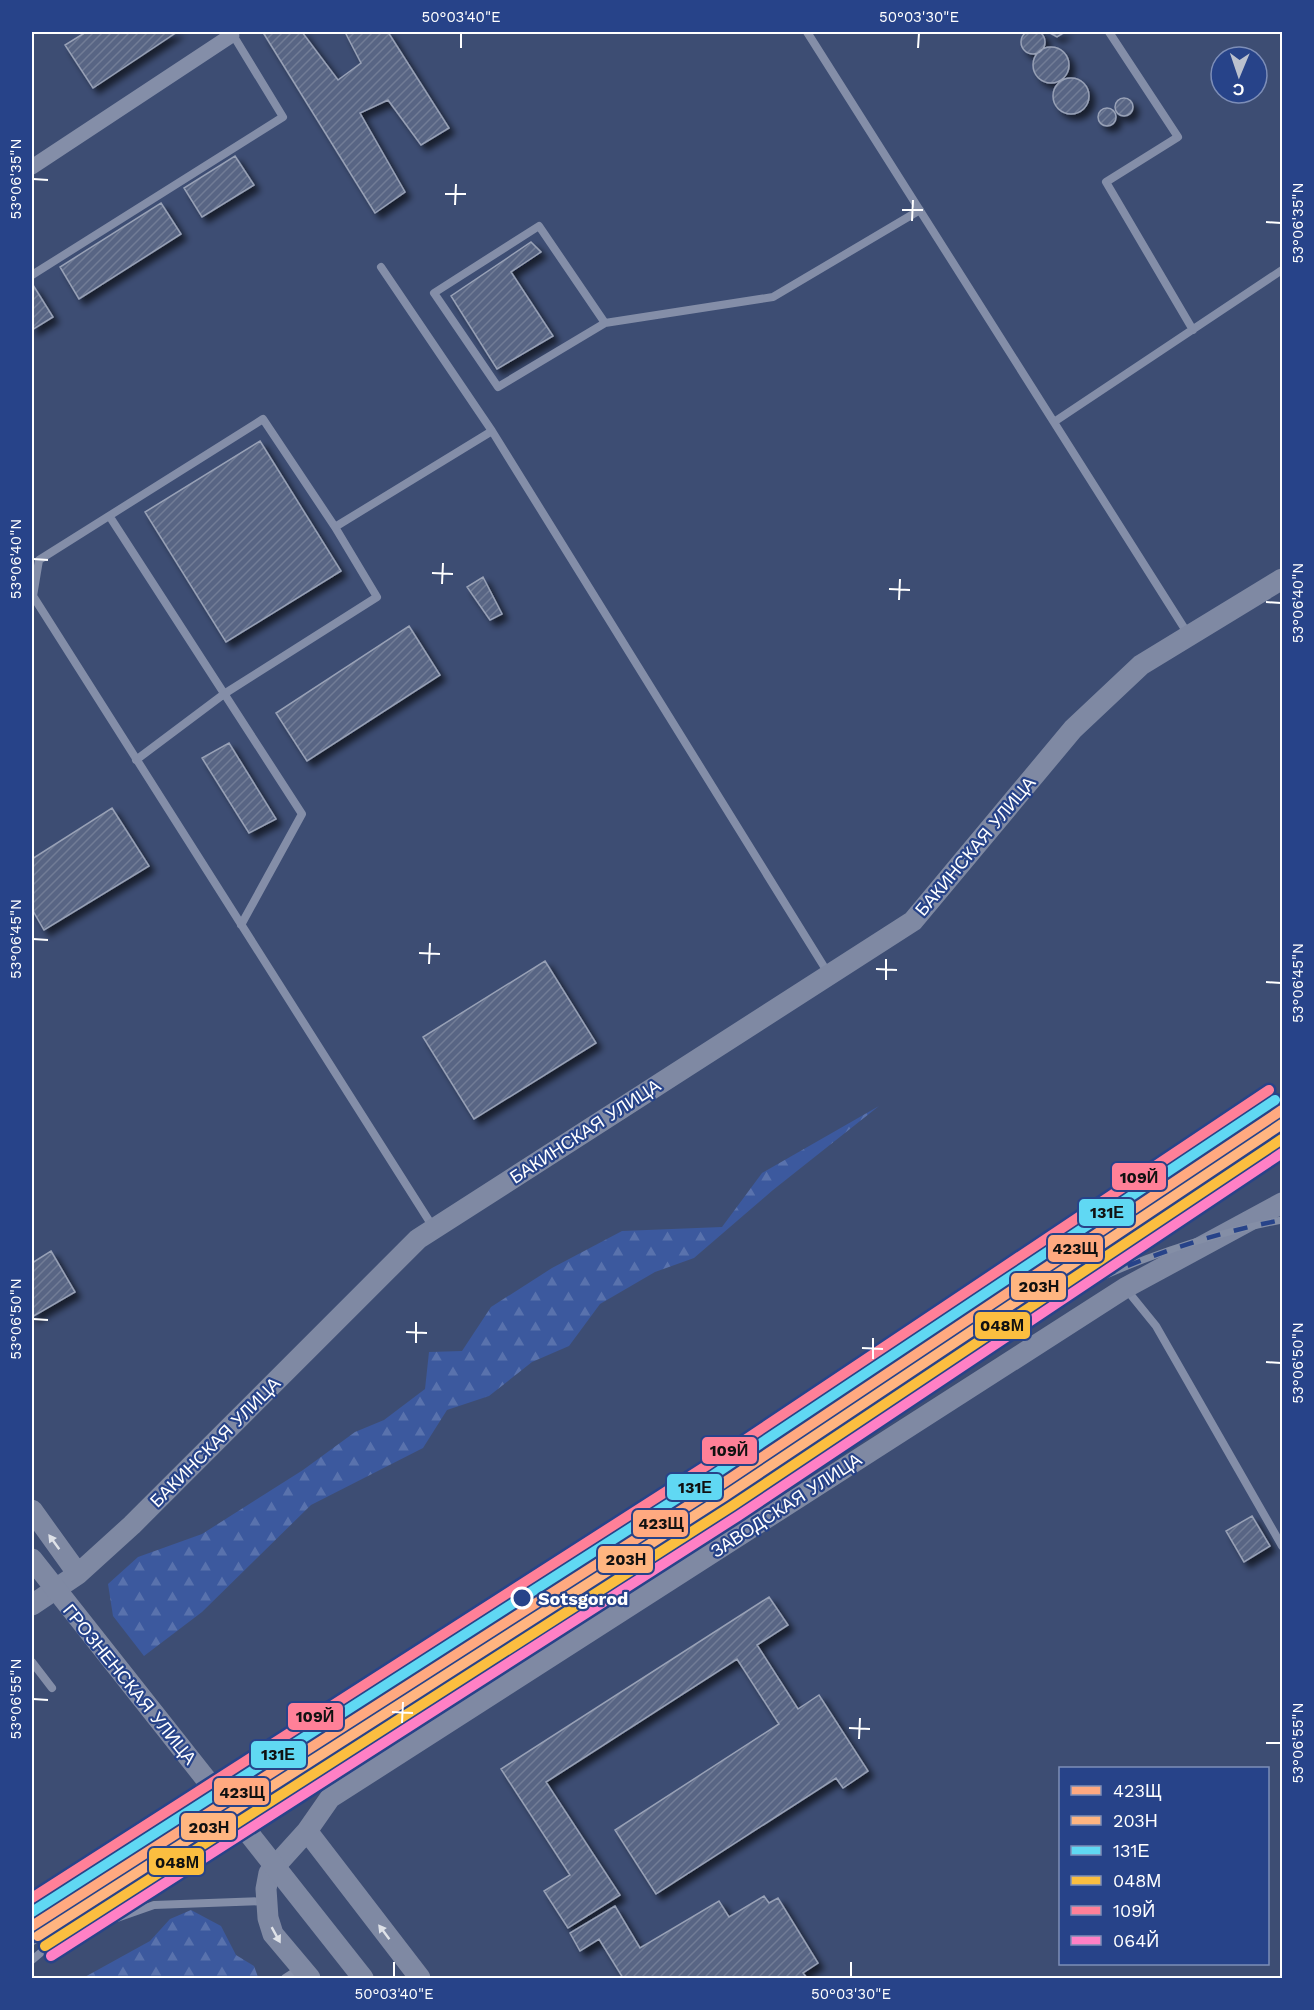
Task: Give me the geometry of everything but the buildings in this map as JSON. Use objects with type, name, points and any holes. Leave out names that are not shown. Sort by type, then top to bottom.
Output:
[{"type":"street","points":[[32,167],[234,33]]},
{"type":"street","name":"БАКИНСКАЯ УЛИЦА","points":[[32,1605],[78,1574],[132,1525],[418,1239],[913,921],[1073,729],[1141,664],[1282,579]]},
{"type":"street","name":"ЗАВОДСКАЯ УЛИЦА","points":[[298,1975],[273,1934],[267,1901],[269,1873],[307,1831],[330,1798],[1125,1288],[1282,1203]]},
{"type":"street","points":[[32,1510],[78,1574]]},
{"type":"street","name":"ГРОЗНЕНСКАЯ УЛИЦА","points":[[32,1559],[363,1978]]},
{"type":"street","points":[[307,1831],[420,1978]]},
{"type":"lane","points":[[807,32],[1189,636]]},
{"type":"lane","points":[[1109,32],[1178,137],[1106,182],[1193,330]]},
{"type":"lane","points":[[32,275],[283,117],[234,33]]},
{"type":"lane","points":[[605,323],[539,226],[435,293],[498,387],[605,323],[773,297],[920,210]]},
{"type":"lane","points":[[381,267],[492,431],[829,974]]},
{"type":"lane","points":[[1054,422],[1282,270]]},
{"type":"lane","points":[[136,760],[224,693],[377,597],[335,527],[263,419],[39,560],[33,596],[136,760],[434,1228]]},
{"type":"lane","points":[[335,527],[492,431]]},
{"type":"lane","points":[[110,517],[302,814],[241,925]]},
{"type":"lane","points":[[1125,1288],[1156,1326],[1282,1546]]},
{"type":"lane","points":[[32,1662],[52,1688]]},
{"type":"lane","points":[[32,1960],[57,1939],[154,1905],[267,1901]]},
{"type":"green space","points":[[879,1106],[773,1190],[694,1258],[655,1272],[600,1304],[569,1346],[532,1362],[489,1396],[447,1410],[423,1448],[311,1505],[202,1612],[144,1656],[113,1616],[108,1584],[138,1557],[202,1534],[303,1470],[355,1432],[384,1420],[425,1389],[429,1352],[462,1351],[491,1307],[552,1268],[622,1231],[722,1227],[762,1173]]},
{"type":"green space","points":[[191,1910],[221,1926],[236,1955],[254,1966],[258,1977],[83,1978],[150,1941],[170,1919]]},
{"type":"railway","points":[[32,1942],[307,1774],[1069,1292],[1173,1249],[1282,1220]]},
{"type":"transit line","name":"109Й","points":[[32,1898],[706,1466],[1269,1090]]},
{"type":"transit line","name":"131Е","points":[[32,1912],[712,1476],[1275,1100]]},
{"type":"transit line","name":"423Щ","points":[[32,1926],[719,1486],[1282,1110]]},
{"type":"transit line","name":"203Н","points":[[38,1936],[725,1496],[1282,1124]]},
{"type":"transit line","name":"048М","points":[[45,1946],[732,1506],[1282,1139]]},
{"type":"transit line","name":"064Й","points":[[51,1956],[738,1516],[1282,1153]]},
{"type":"place","name":"Sotsgorod","points":[[522,1598]]}]
